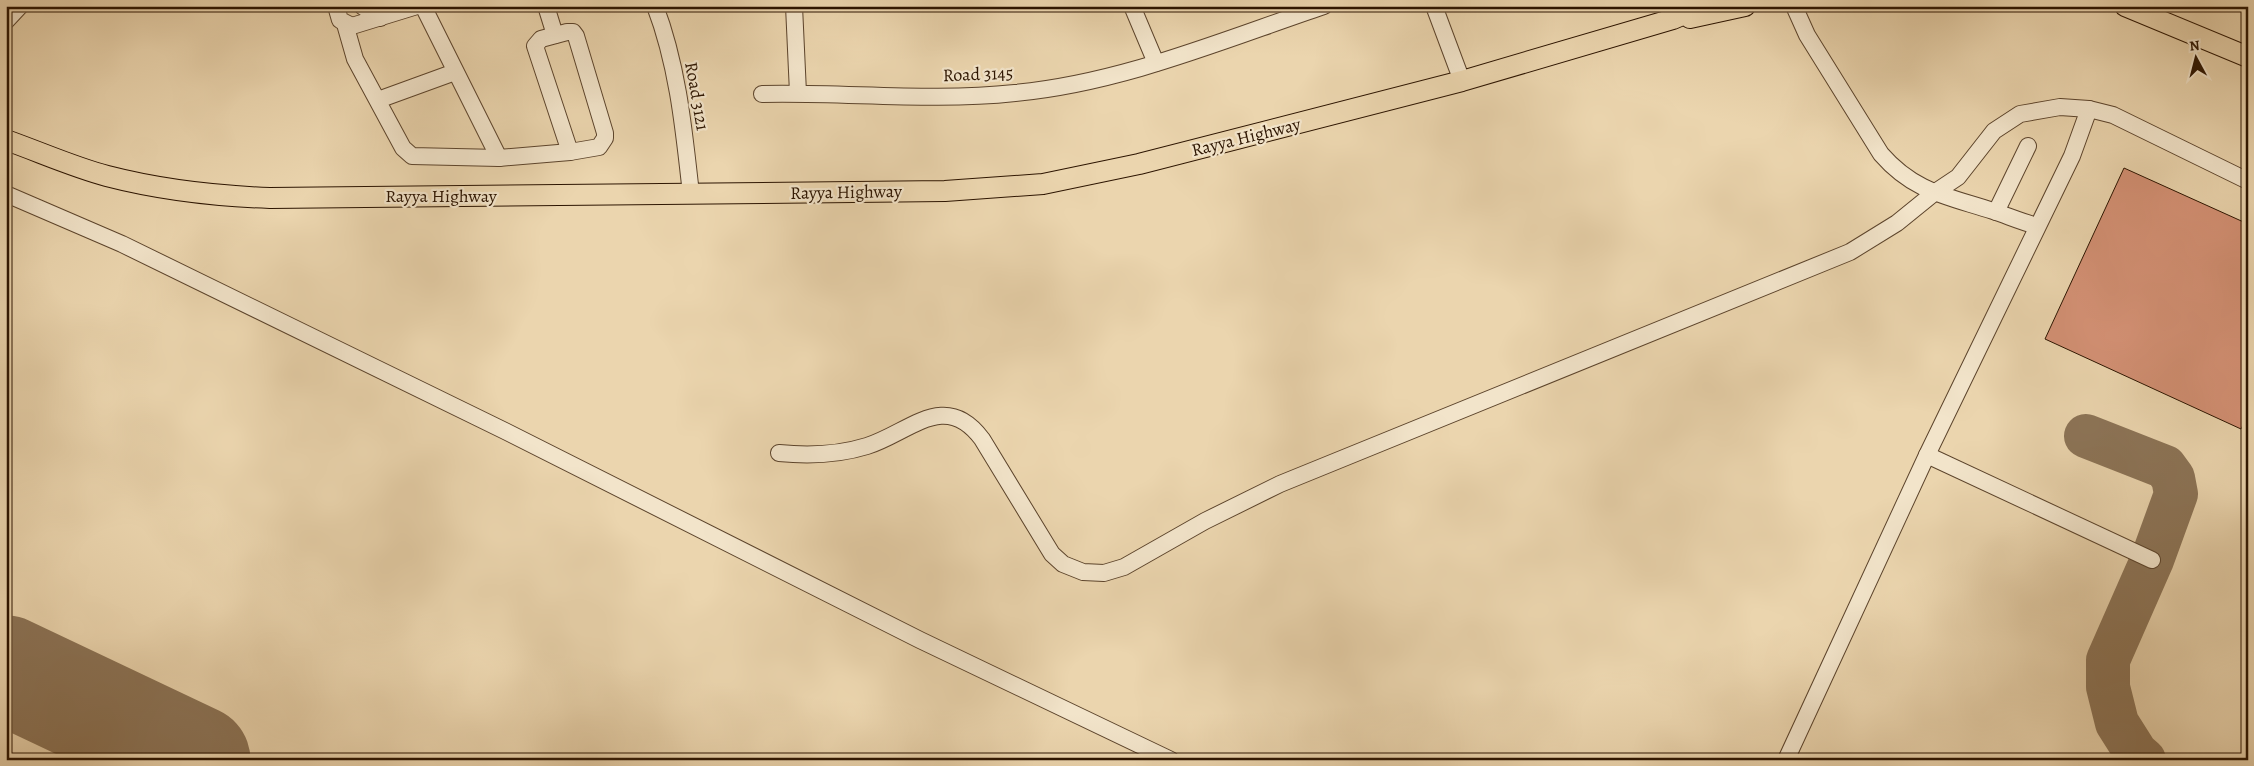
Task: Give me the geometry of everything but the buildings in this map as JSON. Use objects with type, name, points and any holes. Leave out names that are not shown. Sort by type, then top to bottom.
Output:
[{"type":"main road","name":"Rayya Highway","points":[[6,140],[106,176],[179,191],[270,198],[945,191],[1043,184],[1139,164],[1462,81],[1673,19],[1703,6]]},
{"type":"main road","name":"Rayya Highway","points":[[1673,19],[1703,16],[1745,6]]},
{"type":"main road","points":[[2126,6],[2246,59]]},
{"type":"street","points":[[6,22],[20,6]]},
{"type":"street","points":[[336,6],[336,14],[345,24],[355,59],[403,148],[412,156],[499,158],[570,152],[599,147],[605,138],[605,133],[575,34],[567,32],[538,41],[535,50],[570,152]]},
{"type":"street","points":[[362,6],[380,18]]},
{"type":"street","points":[[345,24],[358,26],[417,6]]},
{"type":"street","points":[[423,6],[499,158]]},
{"type":"street","points":[[546,6],[555,35]]},
{"type":"street","name":"Road 3121","points":[[655,6],[674,69],[683,123],[691,194]]},
{"type":"street","points":[[794,6],[798,94]]},
{"type":"street","points":[[1132,6],[1156,63]]},
{"type":"street","name":"Road 3145","points":[[762,94],[976,96],[1058,87],[1156,63],[1284,13],[1324,6]]},
{"type":"street","points":[[1434,6],[1462,81]]},
{"type":"street","points":[[1794,6],[1808,36],[1881,154],[1901,175],[1913,184],[1934,193],[2037,226]]},
{"type":"street","points":[[378,100],[455,72]]},
{"type":"street","points":[[779,454],[809,455],[846,451],[889,438],[919,420],[930,416],[954,417],[975,430],[982,439],[1052,554],[1064,564],[1083,572],[1114,571],[1205,520],[1280,484],[1850,252],[1897,224],[1934,193],[1958,177],[1994,131],[2020,114],[2060,107],[2089,109],[2113,114],[2248,180]]},
{"type":"street","points":[[1786,760],[1927,455],[2072,156],[2089,109]]},
{"type":"street","points":[[1996,212],[2028,146]]},
{"type":"street","points":[[6,194],[122,244],[505,431],[920,640],[1171,760]]},
{"type":"street","points":[[1927,455],[2152,560]]},
{"type":"taxiway","points":[[2086,436],[2165,467],[2173,478],[2176,494],[2152,560],[2108,660],[2108,687],[2117,723],[2136,753],[2144,760]]},
{"type":"runway","points":[[6,670],[196,760]]}]
